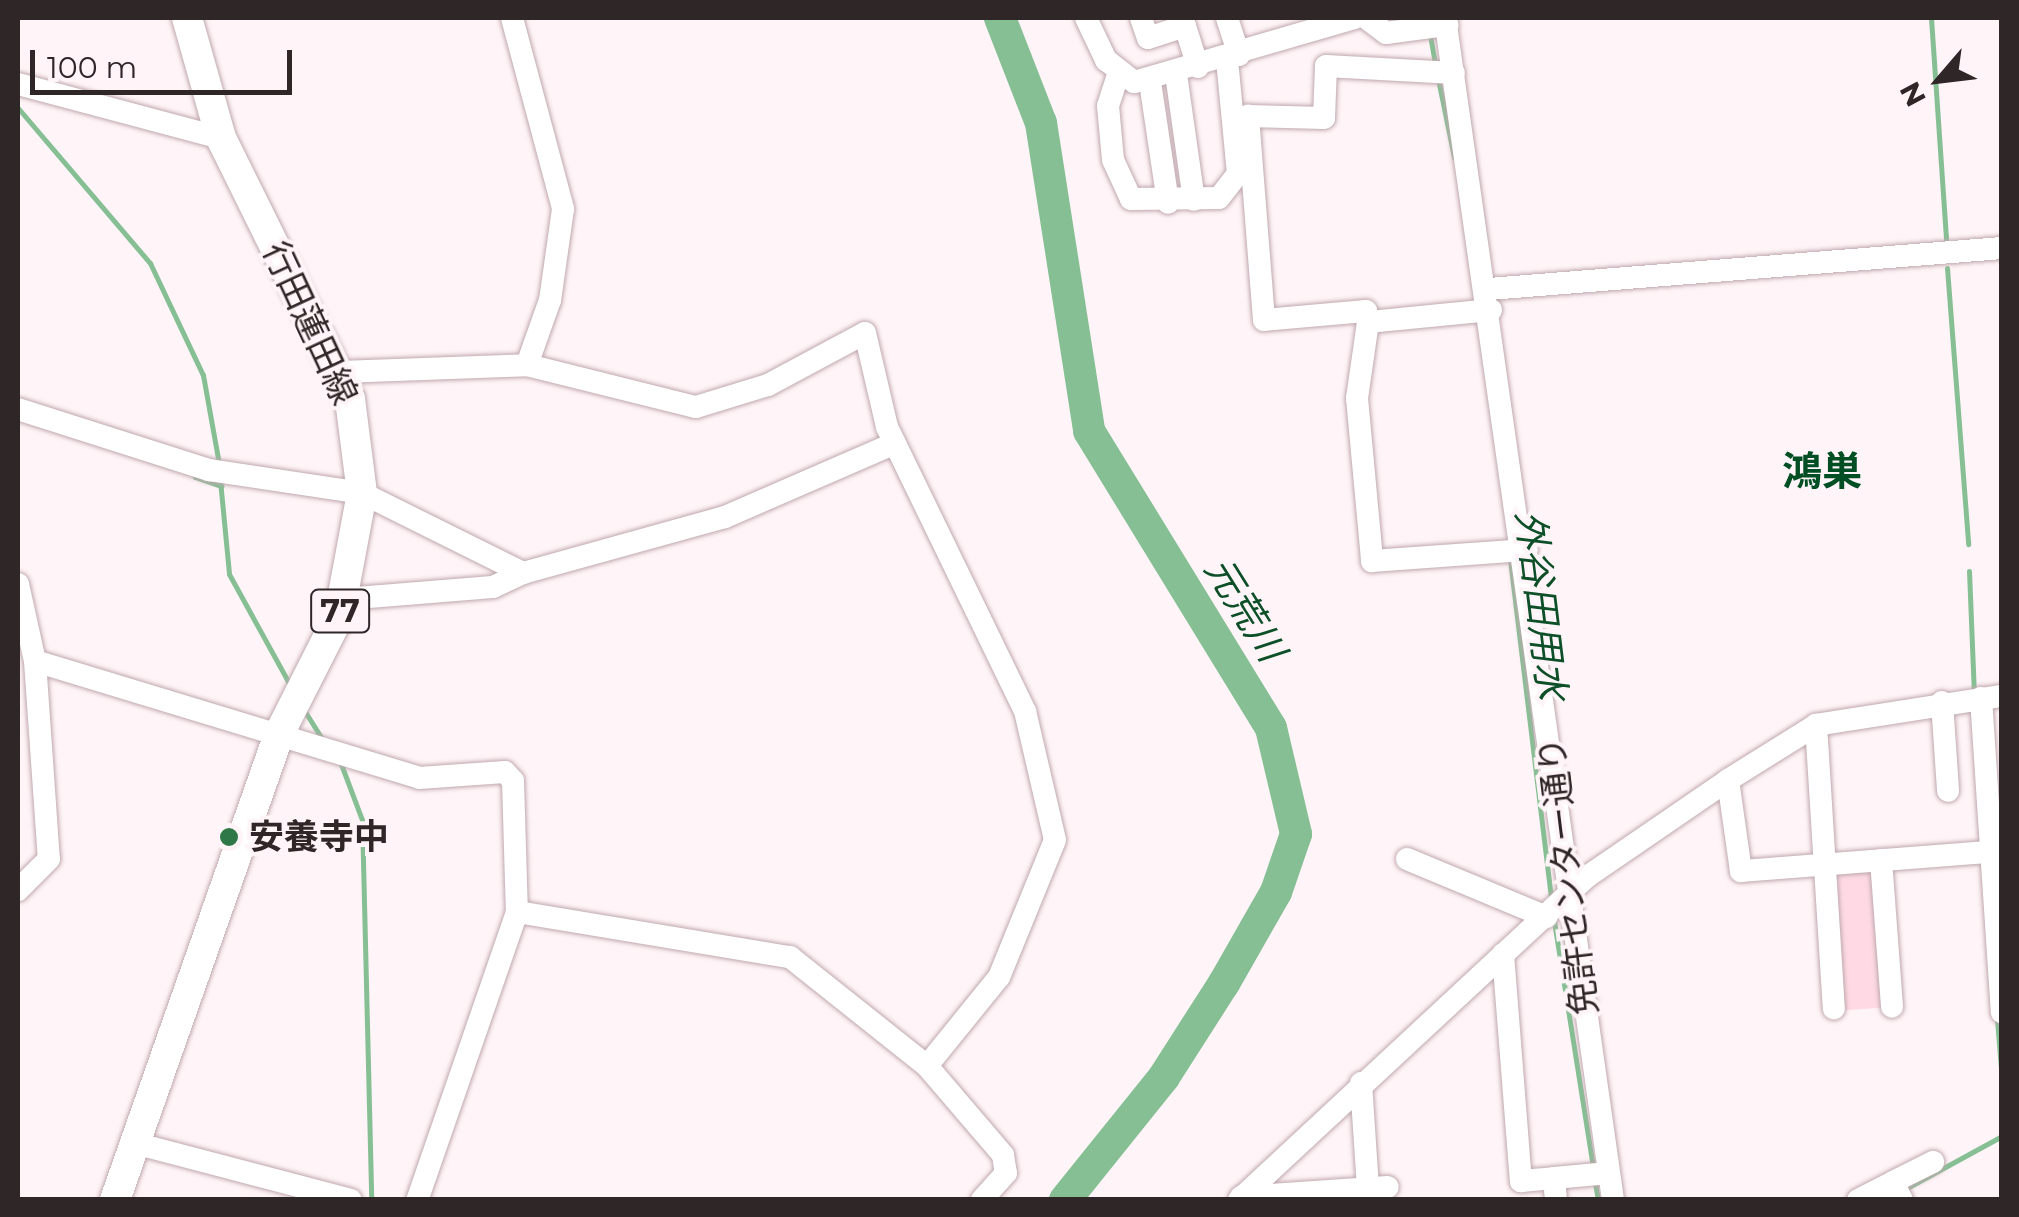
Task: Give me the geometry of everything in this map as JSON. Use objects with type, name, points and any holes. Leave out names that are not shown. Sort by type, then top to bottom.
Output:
[{"type":"main road","name":"行田蓮田線","points":[[115,1200],[278,736],[344,599],[362,493],[340,372],[221,138],[187,18]]},
{"type":"street","points":[[512,18],[563,209],[550,300],[527,365]]},
{"type":"street","points":[[1086,18],[1118,75],[1108,106],[1121,186],[1144,205],[1219,198],[1238,174],[1228,18]]},
{"type":"street","points":[[1141,18],[1148,38],[1185,26],[1194,200]]},
{"type":"street","points":[[1118,75],[1150,82],[1233,57],[1286,29],[1354,18]]},
{"type":"street","points":[[1366,18],[1386,33],[1446,21]]},
{"type":"street","name":"免許センター通り","points":[[1446,21],[1527,550],[1567,897],[1613,1200]]},
{"type":"street","points":[[1454,73],[1326,66],[1324,118],[1248,116],[1264,320],[1366,311],[1368,322],[1357,398],[1372,562],[1527,550]]},
{"type":"street","points":[[1150,82],[1168,203]]},
{"type":"street","points":[[18,84],[221,138]]},
{"type":"street","points":[[1368,322],[1490,300],[2002,248]]},
{"type":"street","points":[[340,372],[527,365],[696,408],[768,386],[865,333],[895,443],[1025,711],[1056,840],[999,977],[927,1066]]},
{"type":"street","points":[[18,409],[209,470],[362,493],[523,573]]},
{"type":"street","points":[[344,599],[493,587],[523,573],[726,516],[895,443]]},
{"type":"street","points":[[18,584],[34,660],[48,859],[18,890]]},
{"type":"street","points":[[34,660],[419,778],[505,772],[517,912],[417,1200]]},
{"type":"street","points":[[1240,1198],[1360,1083],[1567,897],[1728,780],[1816,726],[1942,702],[1991,697],[2002,1012]]},
{"type":"street","points":[[1942,702],[1948,792]]},
{"type":"street","points":[[1816,726],[1834,1008]]},
{"type":"street","points":[[1728,780],[1740,872],[1996,851]]},
{"type":"street","points":[[1406,859],[1546,917]]},
{"type":"street","points":[[1882,860],[1892,1008]]},
{"type":"street","points":[[517,912],[790,957],[927,1066],[1003,1154],[1006,1173],[982,1200]]},
{"type":"street","points":[[1503,954],[1521,1181],[1555,1189],[1609,1173]]},
{"type":"street","points":[[1240,1198],[1378,1188],[1360,1083]]},
{"type":"street","points":[[134,1144],[352,1200]]},
{"type":"street","points":[[1858,1200],[1897,1191],[1934,1162]]},
{"type":"shaded area","points":[[1881,860],[1892,1007],[1834,1011],[1826,864]]},
{"type":"waterway","name":"元荒川","points":[[1000,18],[1041,123],[1089,431],[1271,728],[1296,834],[1276,892],[1224,983],[1164,1077],[1065,1200]]},
{"type":"waterway","points":[[1931,18],[1946,239]]},
{"type":"waterway","name":"外谷田用水","points":[[1430,35],[1435,63]]},
{"type":"waterway","name":"外谷田用水","points":[[1438,79],[1454,157]]},
{"type":"waterway","points":[[18,108],[150,263],[203,375],[219,464]]},
{"type":"waterway","points":[[1947,268],[1968,544]]},
{"type":"waterway","points":[[195,477],[221,486]]},
{"type":"waterway","points":[[220,480],[229,574],[291,687]]},
{"type":"waterway","name":"外谷田用水","points":[[1510,559],[1551,900]]},
{"type":"waterway","points":[[1969,571],[1974,694]]},
{"type":"waterway","points":[[304,710],[322,739]]},
{"type":"waterway","points":[[341,764],[362,820],[371,1200]]},
{"type":"waterway","name":"外谷田用水","points":[[1554,921],[1593,1167]]},
{"type":"waterway","points":[[1997,1019],[2002,1081]]},
{"type":"waterway","points":[[1905,1189],[2002,1136]]},
{"type":"waterway","name":"外谷田用水","points":[[1595,1183],[1598,1200]]},
{"type":"place","name":"安養寺中","points":[[229,837]]},
{"type":"district","name":"鴻巣","points":[[1822,471]]}]
